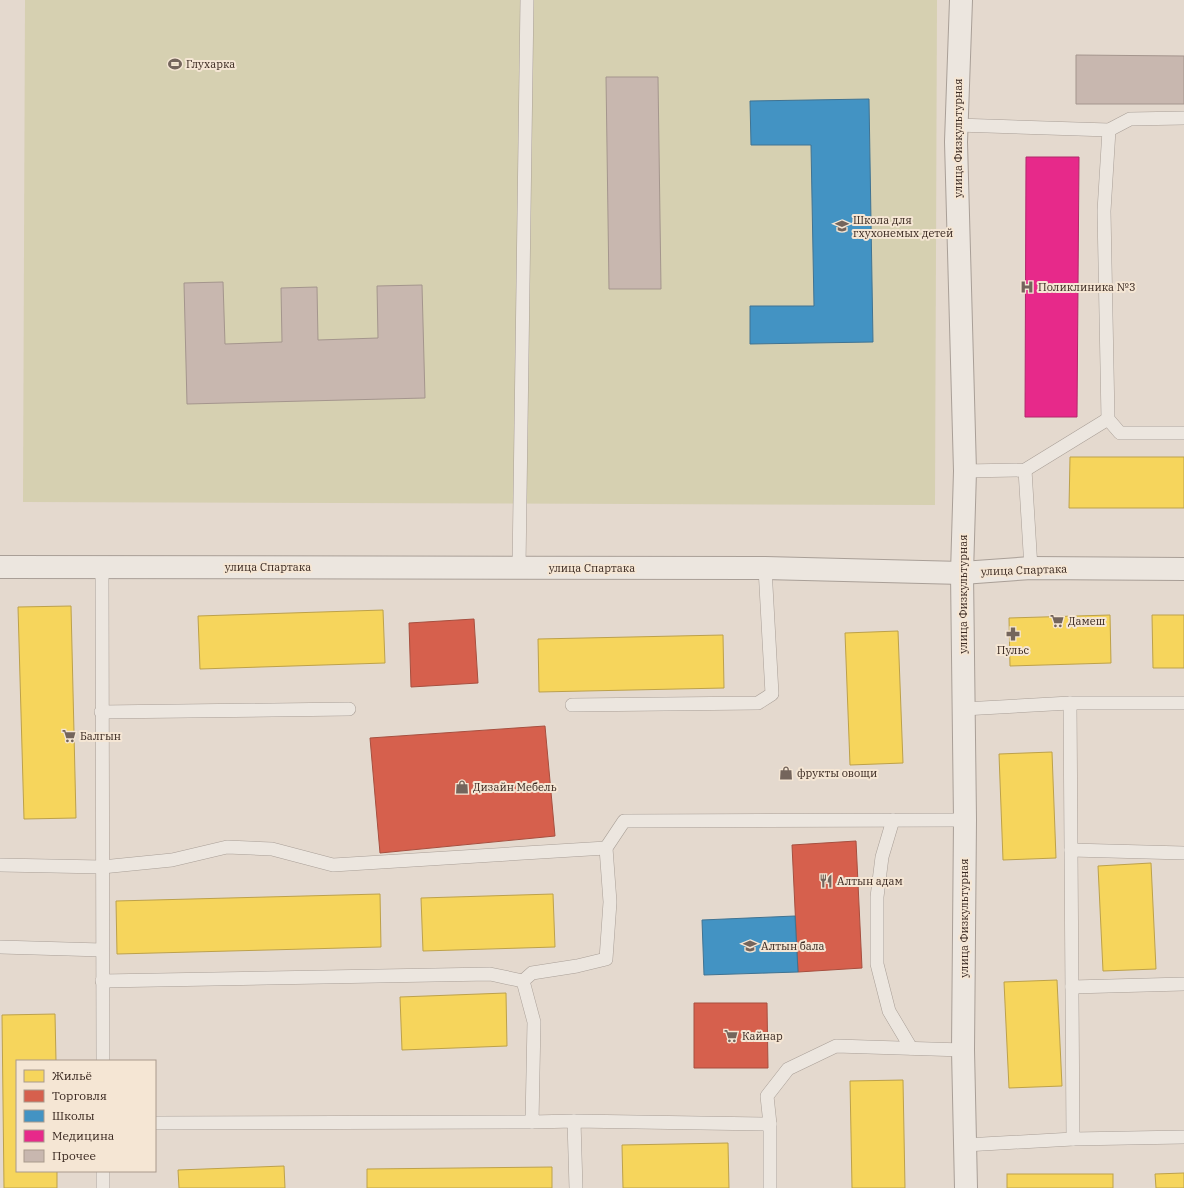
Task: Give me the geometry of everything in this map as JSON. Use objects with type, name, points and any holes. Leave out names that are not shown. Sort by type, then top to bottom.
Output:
[{"type":"street","name":"улица Физкультурная","points":[[961,0],[957,125],[965,471],[962,573],[965,820],[963,1050],[966,1188]]},
{"type":"street","name":"улица Спартака","points":[[0,567],[765,568],[962,573],[1031,568],[1184,569]]},
{"type":"lane","points":[[519,568],[527,0]]},
{"type":"lane","points":[[957,125],[1109,130],[1130,119],[1184,118]]},
{"type":"lane","points":[[1109,130],[1104,212],[1108,419],[1120,433],[1184,433]]},
{"type":"lane","points":[[965,471],[1025,470],[1108,419]]},
{"type":"lane","points":[[1025,470],[1031,568]]},
{"type":"lane","points":[[102,567],[101,712],[103,1060]]},
{"type":"lane","points":[[572,705],[758,702],[772,694],[765,568]]},
{"type":"lane","points":[[1070,703],[1073,1139]]},
{"type":"lane","points":[[963,708],[1070,703],[1184,703]]},
{"type":"lane","points":[[101,712],[348,709]]},
{"type":"lane","points":[[893,820],[882,857],[876,897],[877,964],[888,1011],[911,1048]]},
{"type":"lane","points":[[523,981],[532,972],[578,966],[606,959],[610,902],[606,848],[624,821],[965,820]]},
{"type":"lane","points":[[0,865],[102,867],[172,860],[227,847],[272,849],[333,865],[606,848]]},
{"type":"lane","points":[[1071,850],[1184,853]]},
{"type":"lane","points":[[0,948],[102,950]]},
{"type":"lane","points":[[102,981],[490,974],[523,981]]},
{"type":"lane","points":[[523,981],[534,1022],[532,1122]]},
{"type":"lane","points":[[1072,987],[1184,984]]},
{"type":"lane","points":[[770,1188],[770,1124],[767,1096],[788,1069],[836,1046],[963,1050]]},
{"type":"lane","points":[[156,1123],[574,1121],[770,1124]]},
{"type":"lane","points":[[574,1121],[576,1188]]},
{"type":"lane","points":[[965,1145],[1073,1139],[1184,1137]]},
{"type":"lane","points":[[103,1172],[103,1188]]},
{"type":"shaded area","points":[[25,0],[937,0],[935,505],[23,502]]},
{"type":"building: Жильё","points":[[1070,457],[1184,457],[1184,508],[1069,508]]},
{"type":"building: Жильё","points":[[71,606],[76,818],[24,819],[18,607]]},
{"type":"building: Жильё","points":[[383,610],[385,663],[200,669],[198,616]]},
{"type":"building: Жильё","points":[[1110,615],[1111,663],[1010,666],[1009,618]]},
{"type":"building: Жильё","points":[[1152,615],[1184,615],[1184,668],[1153,668]]},
{"type":"building: Жильё","points":[[898,631],[903,763],[850,765],[845,633]]},
{"type":"building: Жильё","points":[[723,635],[724,688],[539,692],[538,639]]},
{"type":"building: Жильё","points":[[1052,752],[1056,858],[1003,860],[999,754]]},
{"type":"building: Жильё","points":[[1151,863],[1156,969],[1103,971],[1098,866]]},
{"type":"building: Жильё","points":[[380,894],[381,947],[117,954],[116,901]]},
{"type":"building: Жильё","points":[[553,894],[555,947],[423,951],[421,898]]},
{"type":"building: Жильё","points":[[1057,980],[1062,1086],[1009,1088],[1004,982]]},
{"type":"building: Жильё","points":[[506,993],[507,1046],[402,1050],[400,997]]},
{"type":"building: Жильё","points":[[55,1014],[56,1060],[16,1060],[16,1172],[57,1172],[57,1188],[4,1188],[2,1015]]},
{"type":"building: Жильё","points":[[903,1080],[905,1188],[852,1188],[850,1081]]},
{"type":"building: Жильё","points":[[728,1143],[729,1188],[623,1188],[622,1145]]},
{"type":"building: Жильё","points":[[284,1166],[285,1188],[179,1188],[178,1170]]},
{"type":"building: Жильё","points":[[552,1167],[552,1188],[367,1188],[367,1169]]},
{"type":"building: Жильё","points":[[1184,1173],[1184,1188],[1156,1188],[1155,1174]]},
{"type":"building: Жильё","points":[[1007,1174],[1113,1174],[1113,1188],[1007,1188]]},
{"type":"building: Торговля","points":[[474,619],[478,683],[411,687],[409,623]]},
{"type":"building: Торговля","name":"Дизайн Мебель","points":[[545,726],[555,836],[380,853],[370,738]]},
{"type":"building: Торговля","name":"Алтын адам","points":[[856,841],[862,968],[798,972],[792,845]]},
{"type":"building: Торговля","name":"Кайнар","points":[[694,1003],[767,1003],[768,1068],[694,1068]]},
{"type":"building: Школы","name":"Школа для гхухонемых детей","points":[[869,99],[873,342],[750,344],[750,306],[814,306],[811,145],[751,145],[750,101]]},
{"type":"building: Школы","name":"Алтын бала","points":[[795,916],[798,972],[704,975],[702,920]]},
{"type":"building: Медицина","points":[[1026,157],[1079,157],[1077,417],[1025,417]]},
{"type":"building: Прочее","points":[[1076,55],[1184,56],[1184,104],[1076,104]]},
{"type":"building: Прочее","points":[[606,77],[658,77],[661,289],[609,289]]},
{"type":"building: Прочее","points":[[223,282],[225,344],[282,342],[281,288],[317,287],[318,340],[378,338],[377,286],[422,285],[425,398],[187,404],[184,283]]},
{"type":"place","name":"Глухарка","points":[[175,64]]},
{"type":"place","name":"Школа для гхухонемых детей","points":[[842,226]]},
{"type":"place","name":"Поликлиника №3","points":[[1027,287]]},
{"type":"place","name":"Дамеш","points":[[1057,621]]},
{"type":"place","name":"Пульс","points":[[1013,634]]},
{"type":"place","name":"Балгын","points":[[69,736]]},
{"type":"place","name":"фрукты овощи","points":[[786,773]]},
{"type":"place","name":"Дизайн Мебель","points":[[462,787]]},
{"type":"place","name":"Алтын адам","points":[[826,881]]},
{"type":"place","name":"Алтын бала","points":[[750,946]]},
{"type":"place","name":"Кайнар","points":[[731,1036]]}]
